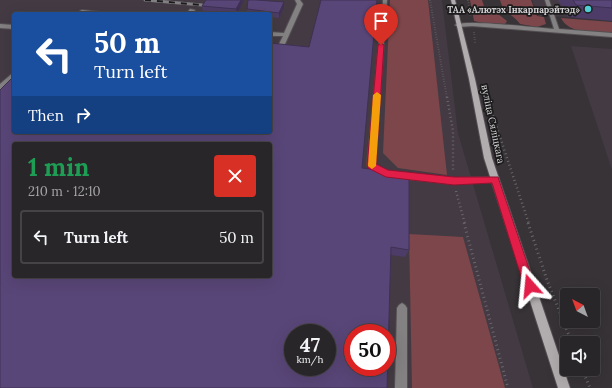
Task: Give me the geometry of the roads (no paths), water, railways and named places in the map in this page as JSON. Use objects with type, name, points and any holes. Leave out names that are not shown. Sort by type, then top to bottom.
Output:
[{"type":"main road","name":"вуліца Сяліцкага","points":[[453,0],[472,79],[488,158],[564,388]]},
{"type":"lane","points":[[272,49],[280,47],[300,4],[297,0]]},
{"type":"lane","points":[[385,0],[371,165],[386,174],[454,181],[495,180]]},
{"type":"lane","points":[[546,0],[557,31]]},
{"type":"lane","points":[[458,24],[612,35]]},
{"type":"lane","points":[[0,26],[12,27]]},
{"type":"lane","points":[[272,34],[286,35]]},
{"type":"lane","points":[[0,88],[12,76]]},
{"type":"lane","points":[[401,388],[402,308]]},
{"type":"railway","points":[[145,0],[202,5]]},
{"type":"place","name":"ТАА «Алютэх Інкарпарэйтэд»","points":[[588,9]]}]
